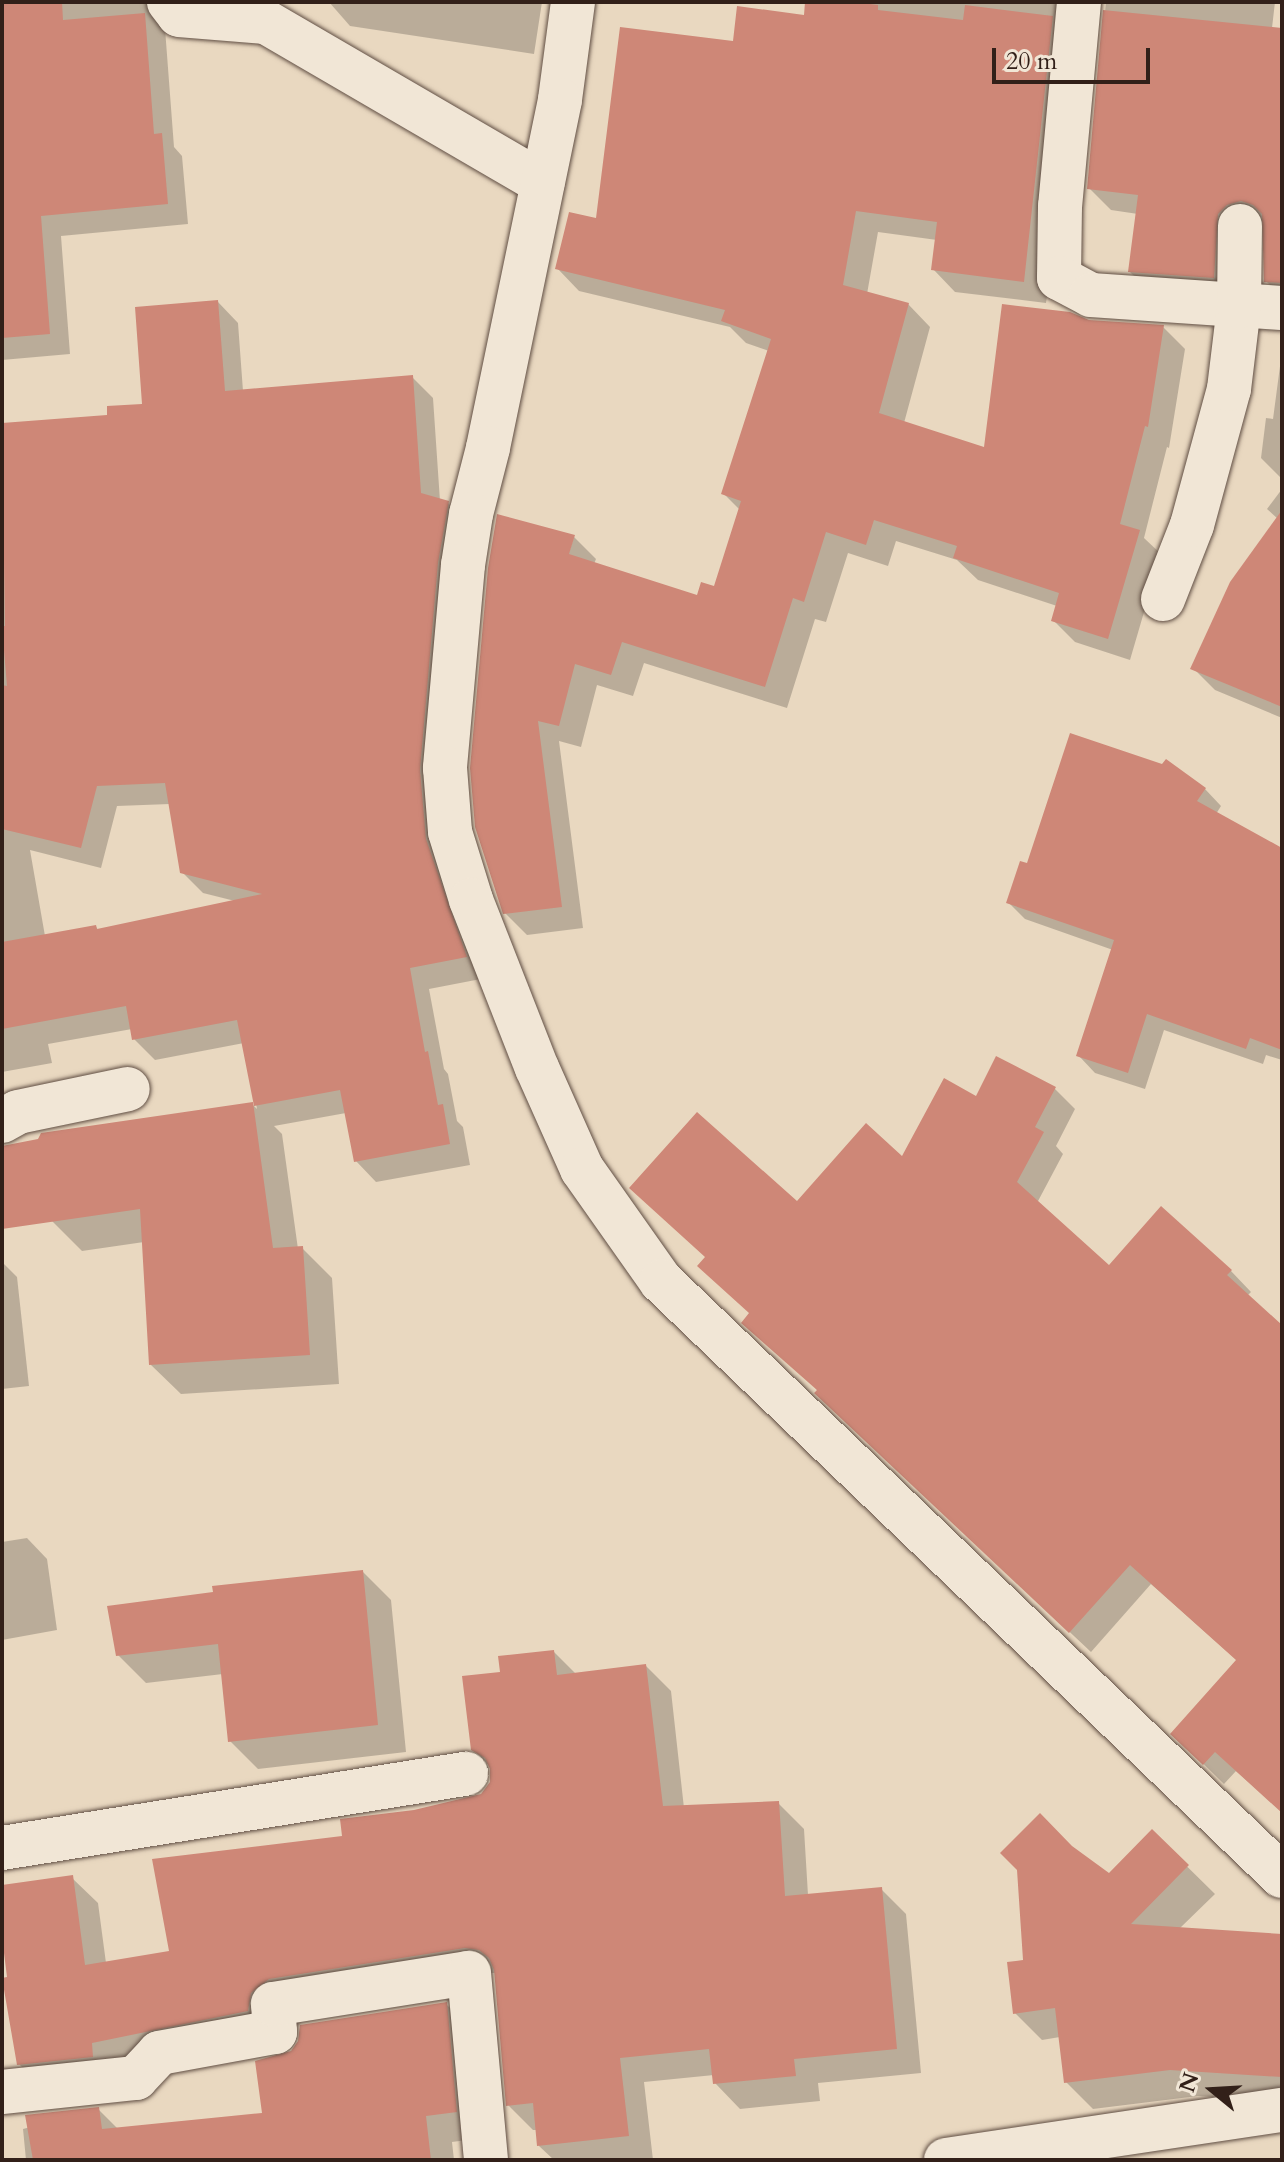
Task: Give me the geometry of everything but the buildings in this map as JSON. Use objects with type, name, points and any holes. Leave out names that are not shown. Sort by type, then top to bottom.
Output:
[{"type":"street","points":[[169,2],[179,15],[266,22],[543,183]]},
{"type":"street","points":[[573,2],[560,100],[488,448],[471,514],[448,701],[445,768],[450,832],[471,900],[537,1068],[582,1169],[661,1281],[1282,1876]]},
{"type":"street","points":[[1079,2],[1060,206],[1059,278],[1091,295],[1282,308]]},
{"type":"street","points":[[1163,599],[1192,525],[1214,455],[1229,389],[1239,306],[1240,226]]},
{"type":"street","points":[[2,1121],[18,1112],[128,1089]]},
{"type":"street","points":[[2,1848],[466,1774]]},
{"type":"street","points":[[2,2092],[136,2078],[159,2053],[275,2032],[273,2004],[469,1973],[486,2160]]},
{"type":"street","points":[[946,2160],[1282,2110]]}]
